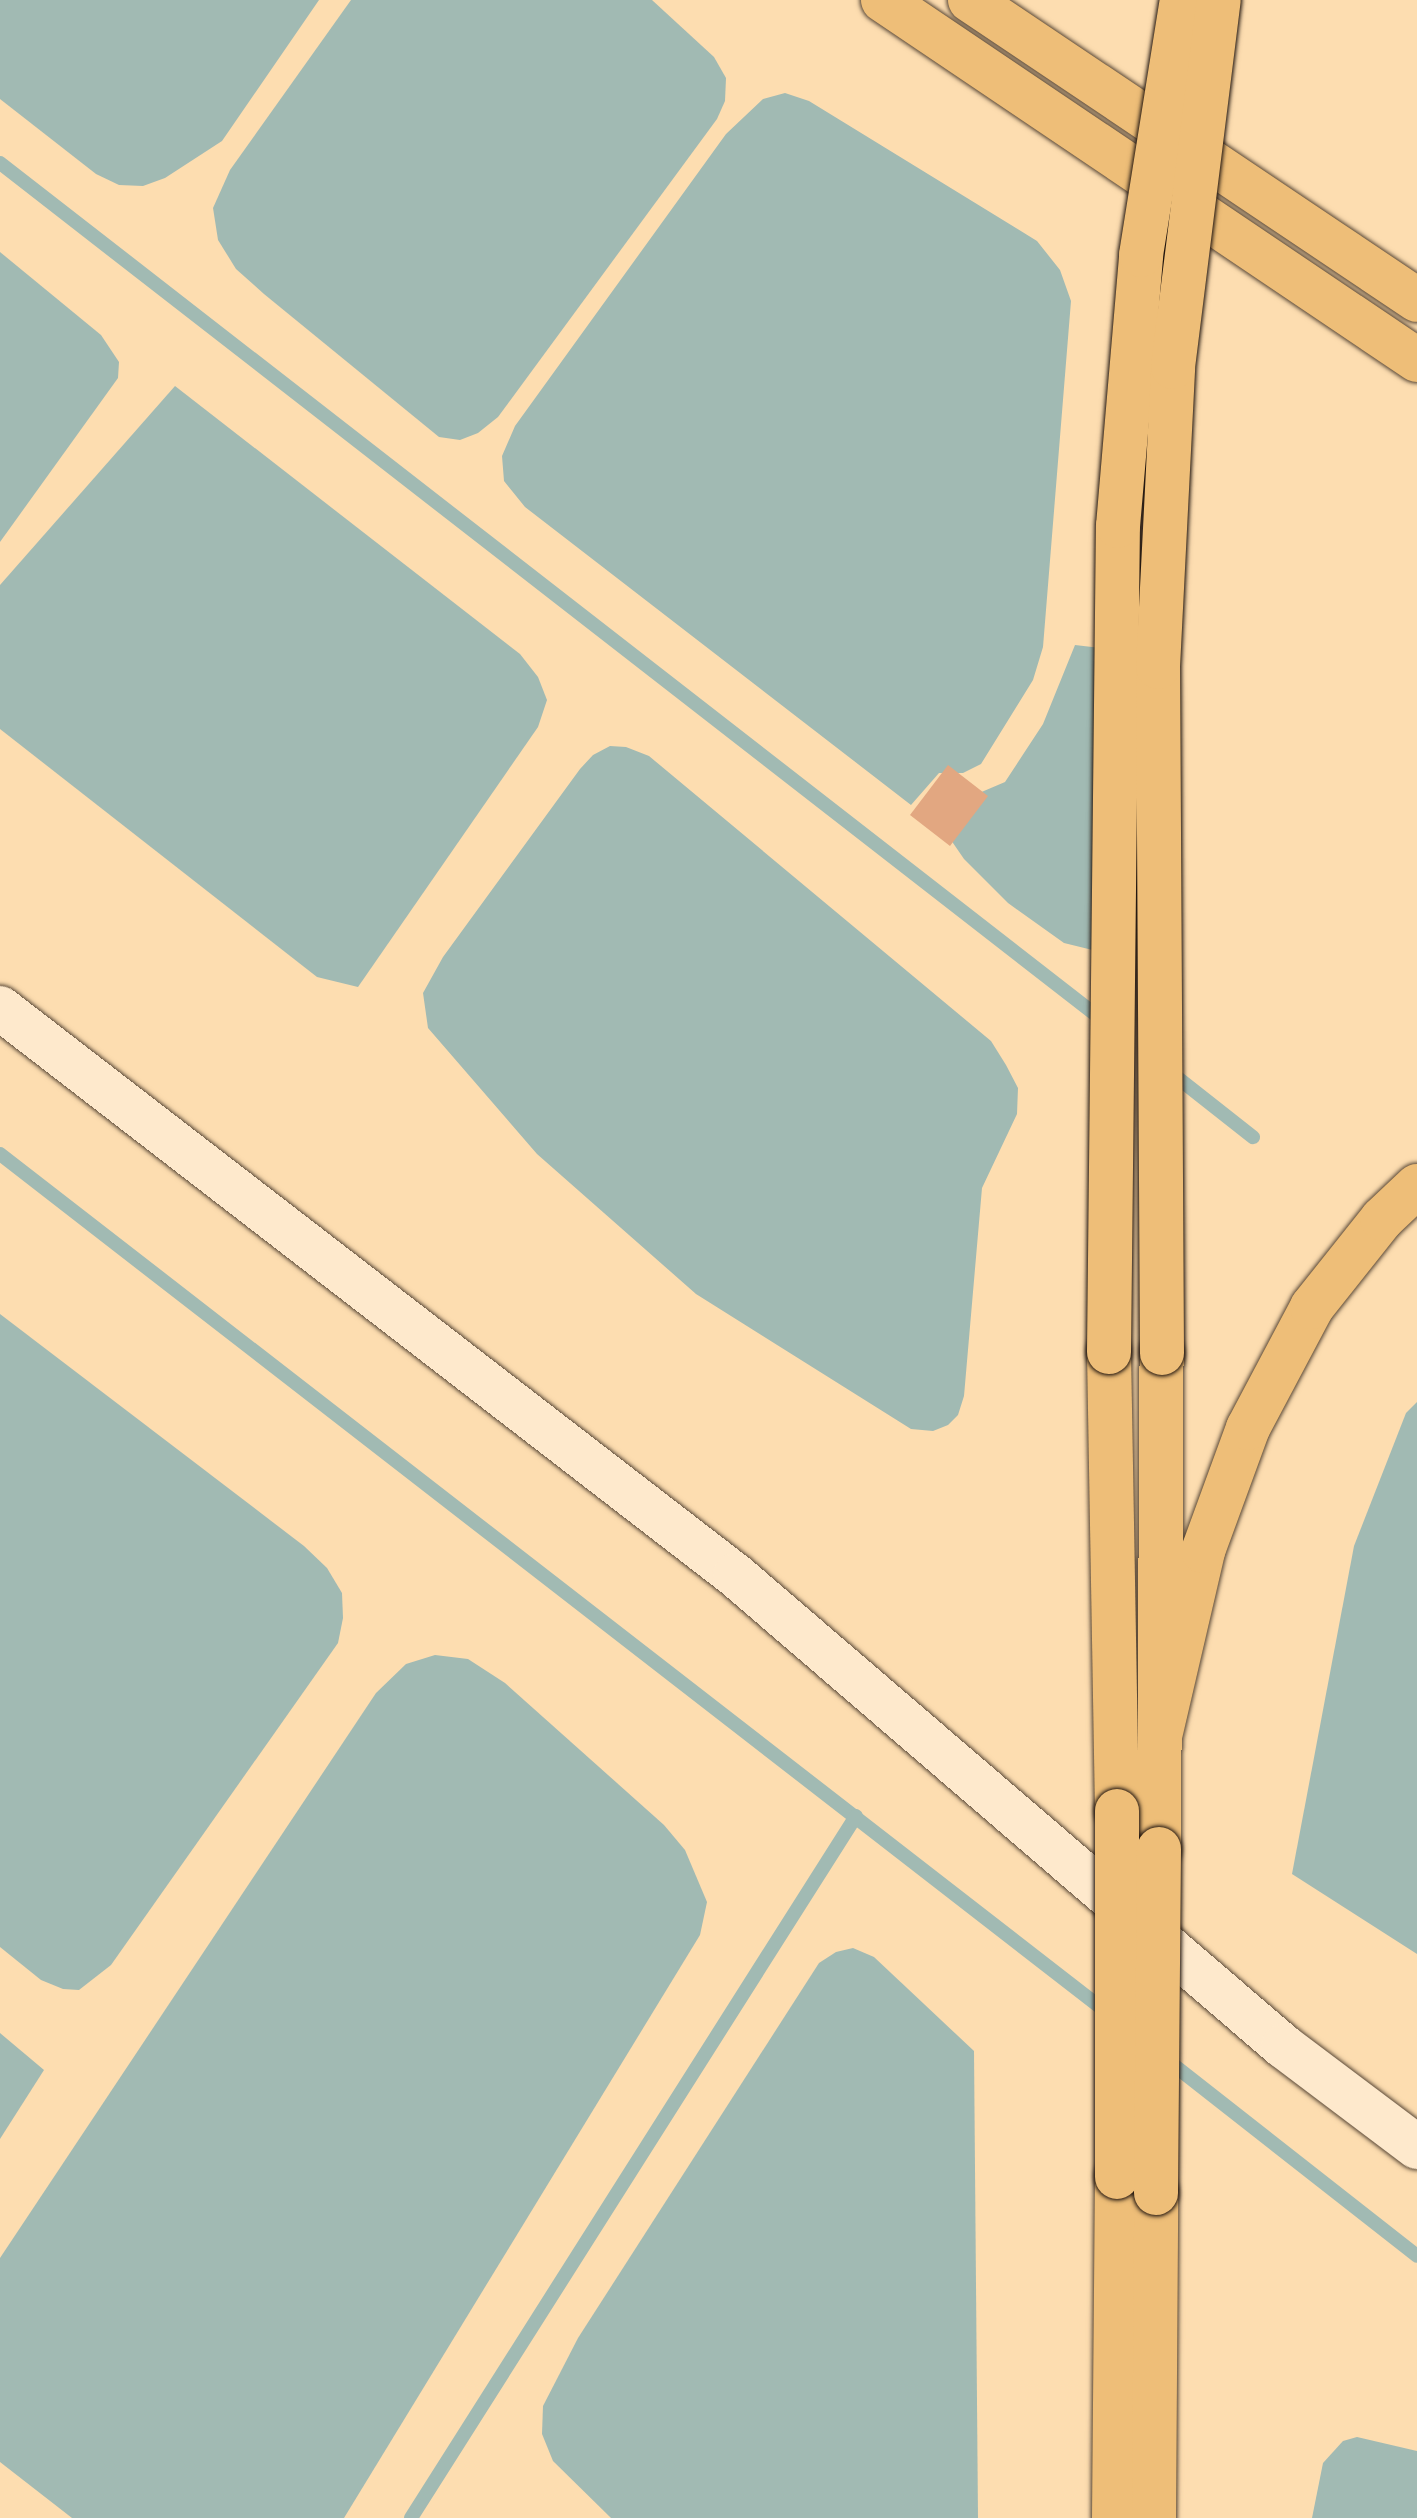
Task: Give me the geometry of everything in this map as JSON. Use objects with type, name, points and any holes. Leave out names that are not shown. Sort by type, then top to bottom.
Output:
[{"type":"highway","points":[[883,0],[1417,360]]},
{"type":"highway","points":[[970,0],[1417,300]]},
{"type":"highway","points":[[1154,2518],[1117,1811],[1109,1352],[1118,526],[1141,255],[1182,0]]},
{"type":"highway","points":[[1114,2518],[1159,1849],[1162,1353],[1158,667],[1173,367],[1219,0]]},
{"type":"highway","points":[[1161,1732],[1203,1551],[1248,1428],[1312,1307],[1382,1219],[1417,1186]]},
{"type":"street","points":[[0,1008],[735,1575],[1283,2046],[1417,2147]]},
{"type":"water","points":[[0,0],[319,0],[222,141],[165,178],[143,186],[119,185],[96,174],[0,99]]},
{"type":"water","points":[[351,0],[652,0],[714,57],[726,78],[725,101],[717,119],[498,417],[478,433],[460,440],[439,437],[264,294],[236,269],[218,240],[213,208],[230,170]]},
{"type":"water","points":[[785,93],[809,101],[1037,241],[1060,270],[1071,301],[1043,647],[1033,680],[981,764],[963,773],[939,773],[911,805],[525,507],[504,481],[502,456],[515,426],[726,134],[763,99]]},
{"type":"water","points":[[0,252],[101,335],[119,362],[118,378],[0,542]]},
{"type":"water","points":[[175,386],[520,654],[538,677],[547,700],[538,727],[358,987],[317,977],[0,729],[0,585]]},
{"type":"water","points":[[1075,645],[1126,651],[1125,958],[1064,943],[1008,903],[964,859],[942,827],[958,802],[1005,782],[1043,724]]},
{"type":"water","points":[[610,746],[626,747],[649,756],[991,1041],[1018,1088],[1017,1114],[982,1188],[964,1396],[958,1415],[948,1425],[933,1431],[911,1429],[696,1294],[537,1154],[428,1028],[423,993],[443,957],[580,769],[593,755]]},
{"type":"water","points":[[0,1314],[304,1546],[327,1568],[342,1593],[343,1618],[338,1643],[111,1965],[79,1990],[63,1989],[41,1980],[0,1947]]},
{"type":"water","points":[[1417,1402],[1417,1954],[1292,1874],[1354,1546],[1406,1413]]},
{"type":"water","points":[[435,1655],[468,1659],[505,1683],[664,1825],[685,1850],[707,1902],[700,1935],[344,2518],[72,2518],[0,2462],[0,2258],[376,1693],[406,1664]]},
{"type":"water","points":[[853,1948],[874,1957],[974,2051],[978,2518],[611,2518],[553,2461],[542,2434],[543,2406],[578,2338],[819,1963],[836,1952]]},
{"type":"water","points":[[0,2033],[44,2070],[0,2139]]},
{"type":"water","points":[[1357,2437],[1417,2451],[1417,2518],[1312,2518],[1323,2463],[1343,2441]]},
{"type":"building","points":[[948,765],[988,796],[950,846],[910,815]]},
{"type":"waterway","points":[[0,163],[1105,1022]]},
{"type":"waterway","points":[[1169,1071],[1253,1137]]},
{"type":"waterway","points":[[0,1154],[1109,2014]]},
{"type":"waterway","points":[[411,2518],[856,1816]]},
{"type":"waterway","points":[[1166,2059],[1417,2256]]}]
